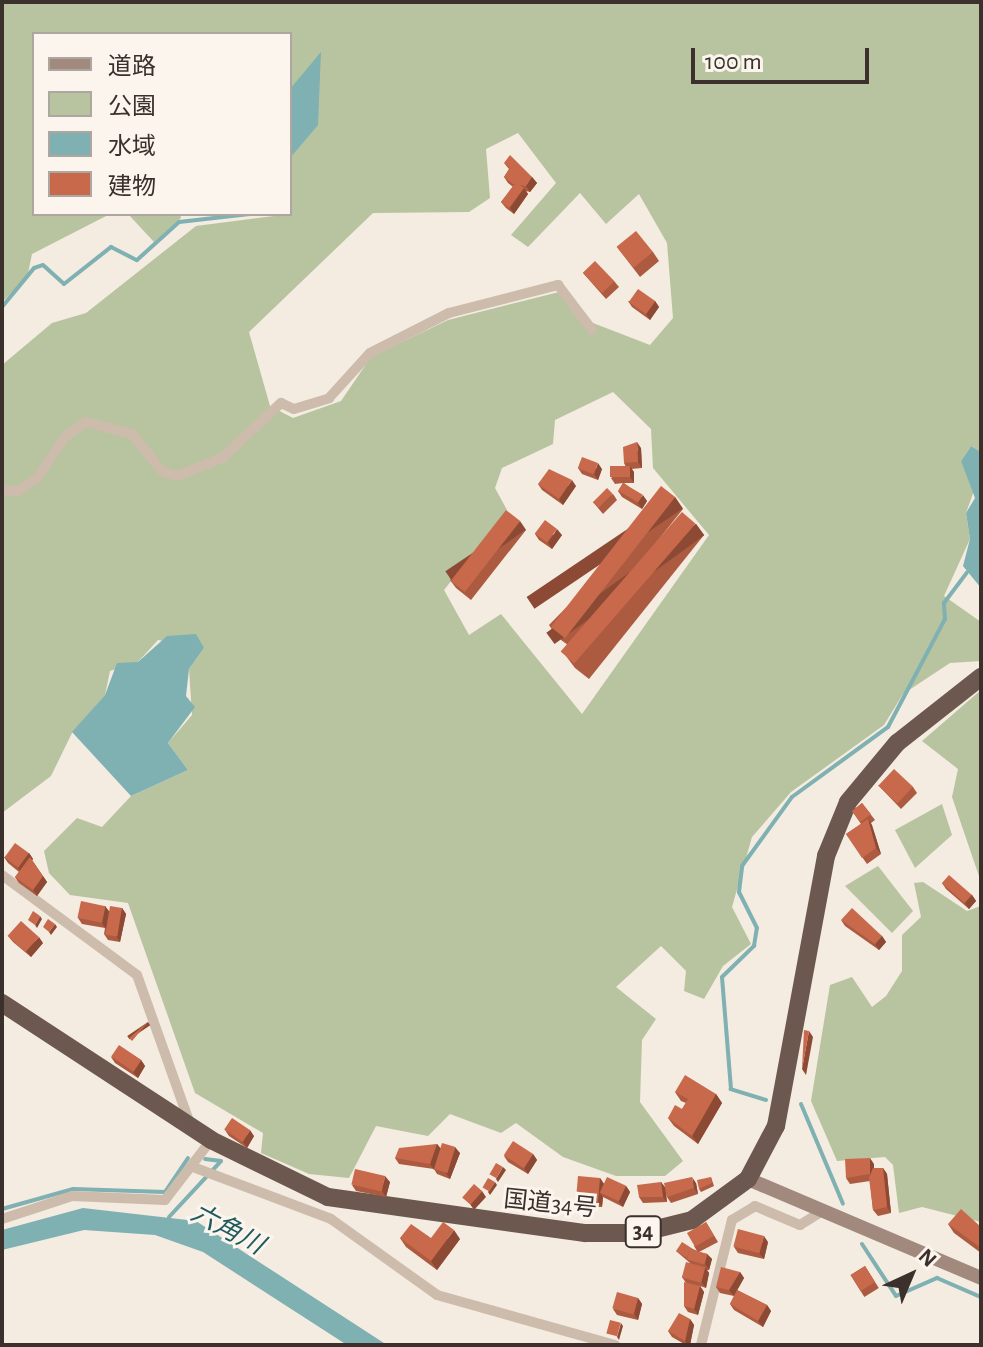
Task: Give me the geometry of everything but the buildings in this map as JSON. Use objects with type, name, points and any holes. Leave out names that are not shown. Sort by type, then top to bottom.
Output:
[{"type":"highway","name":"国道34号","points":[[2,1003],[211,1140],[328,1197],[585,1233],[640,1233],[692,1220],[748,1179],[781,1105],[837,826],[878,762],[981,677]]},
{"type":"main road","points":[[748,1179],[981,1278]]},
{"type":"street","points":[[2,490],[18,491],[38,477],[65,437],[86,422],[132,434],[162,471],[177,476],[222,458],[281,403],[294,409],[329,398],[378,347],[449,313],[558,285],[592,330]]},
{"type":"street","points":[[2,875],[137,975],[191,1127]]},
{"type":"street","points":[[2,1219],[72,1196],[165,1200],[211,1140]]},
{"type":"street","points":[[193,1167],[331,1219],[437,1295],[615,1345]]},
{"type":"street","points":[[701,1345],[732,1220],[755,1206],[800,1225],[821,1212]]},
{"type":"green space","points":[[2,2],[981,2],[981,452],[971,446],[961,461],[975,488],[966,513],[970,539],[944,596],[981,622],[981,661],[950,663],[903,694],[884,725],[791,792],[752,837],[732,907],[751,944],[723,966],[704,999],[684,991],[686,971],[661,946],[616,987],[656,1019],[642,1040],[640,1102],[683,1161],[665,1176],[616,1176],[563,1157],[516,1123],[501,1133],[450,1114],[428,1136],[376,1126],[349,1178],[309,1174],[261,1153],[263,1133],[195,1093],[128,903],[70,895],[49,873],[44,851],[77,818],[102,827],[131,796],[188,770],[168,743],[192,715],[189,669],[204,648],[158,640],[138,662],[110,671],[105,695],[72,733],[51,776],[2,813],[2,365],[52,323],[86,313],[196,226],[292,216],[292,32],[32,32],[32,216],[106,216],[32,254],[27,278],[2,302]],"holes":[[[518,133],[556,183],[511,235],[528,247],[580,193],[606,224],[639,194],[667,243],[673,318],[650,345],[593,323],[567,290],[448,320],[371,357],[341,401],[293,418],[270,406],[249,332],[373,213],[469,212],[490,198],[486,149]],[[613,392],[651,429],[653,468],[709,535],[582,714],[501,614],[469,635],[444,590],[507,510],[495,488],[502,468],[553,444],[555,420]]]},
{"type":"green space","points":[[130,216],[180,216],[181,218],[154,242]]},
{"type":"green space","points":[[981,690],[981,882],[952,797],[958,769],[922,741]]},
{"type":"green space","points":[[942,804],[952,835],[915,868],[895,830]]},
{"type":"green space","points":[[878,866],[913,911],[892,933],[845,886]]},
{"type":"green space","points":[[923,882],[967,911],[981,906],[981,1222],[922,1207],[899,1213],[893,1165],[885,1157],[837,1161],[811,1101],[830,985],[852,977],[872,1007],[886,996],[902,971],[902,935],[921,917],[914,883]]},
{"type":"water","points":[[321,52],[318,125],[292,156],[292,87]]},
{"type":"water","points":[[971,446],[981,452],[981,588],[963,566],[970,539],[966,513],[975,498],[961,461]]},
{"type":"water","points":[[196,634],[204,648],[189,669],[186,696],[195,707],[168,743],[188,770],[131,796],[72,732],[105,695],[117,663],[138,662],[167,636]]},
{"type":"water","points":[[83,1208],[196,1221],[387,1345],[347,1345],[203,1252],[155,1235],[84,1230],[2,1250],[2,1230]]},
{"type":"waterway","points":[[2,307],[34,268],[43,265],[64,284],[111,247],[137,260],[179,222],[232,216]]},
{"type":"waterway","points":[[766,1100],[731,1089],[722,977],[754,946],[757,928],[739,892],[742,866],[792,797],[888,727],[945,619],[944,603],[967,573]]},
{"type":"waterway","points":[[801,1104],[843,1204]]},
{"type":"waterway","points":[[2,1209],[73,1189],[165,1192],[188,1158]]},
{"type":"waterway","name":"六角川","points":[[169,1217],[221,1161],[205,1159]]},
{"type":"waterway","points":[[862,1244],[896,1296],[937,1278],[981,1297]]}]
